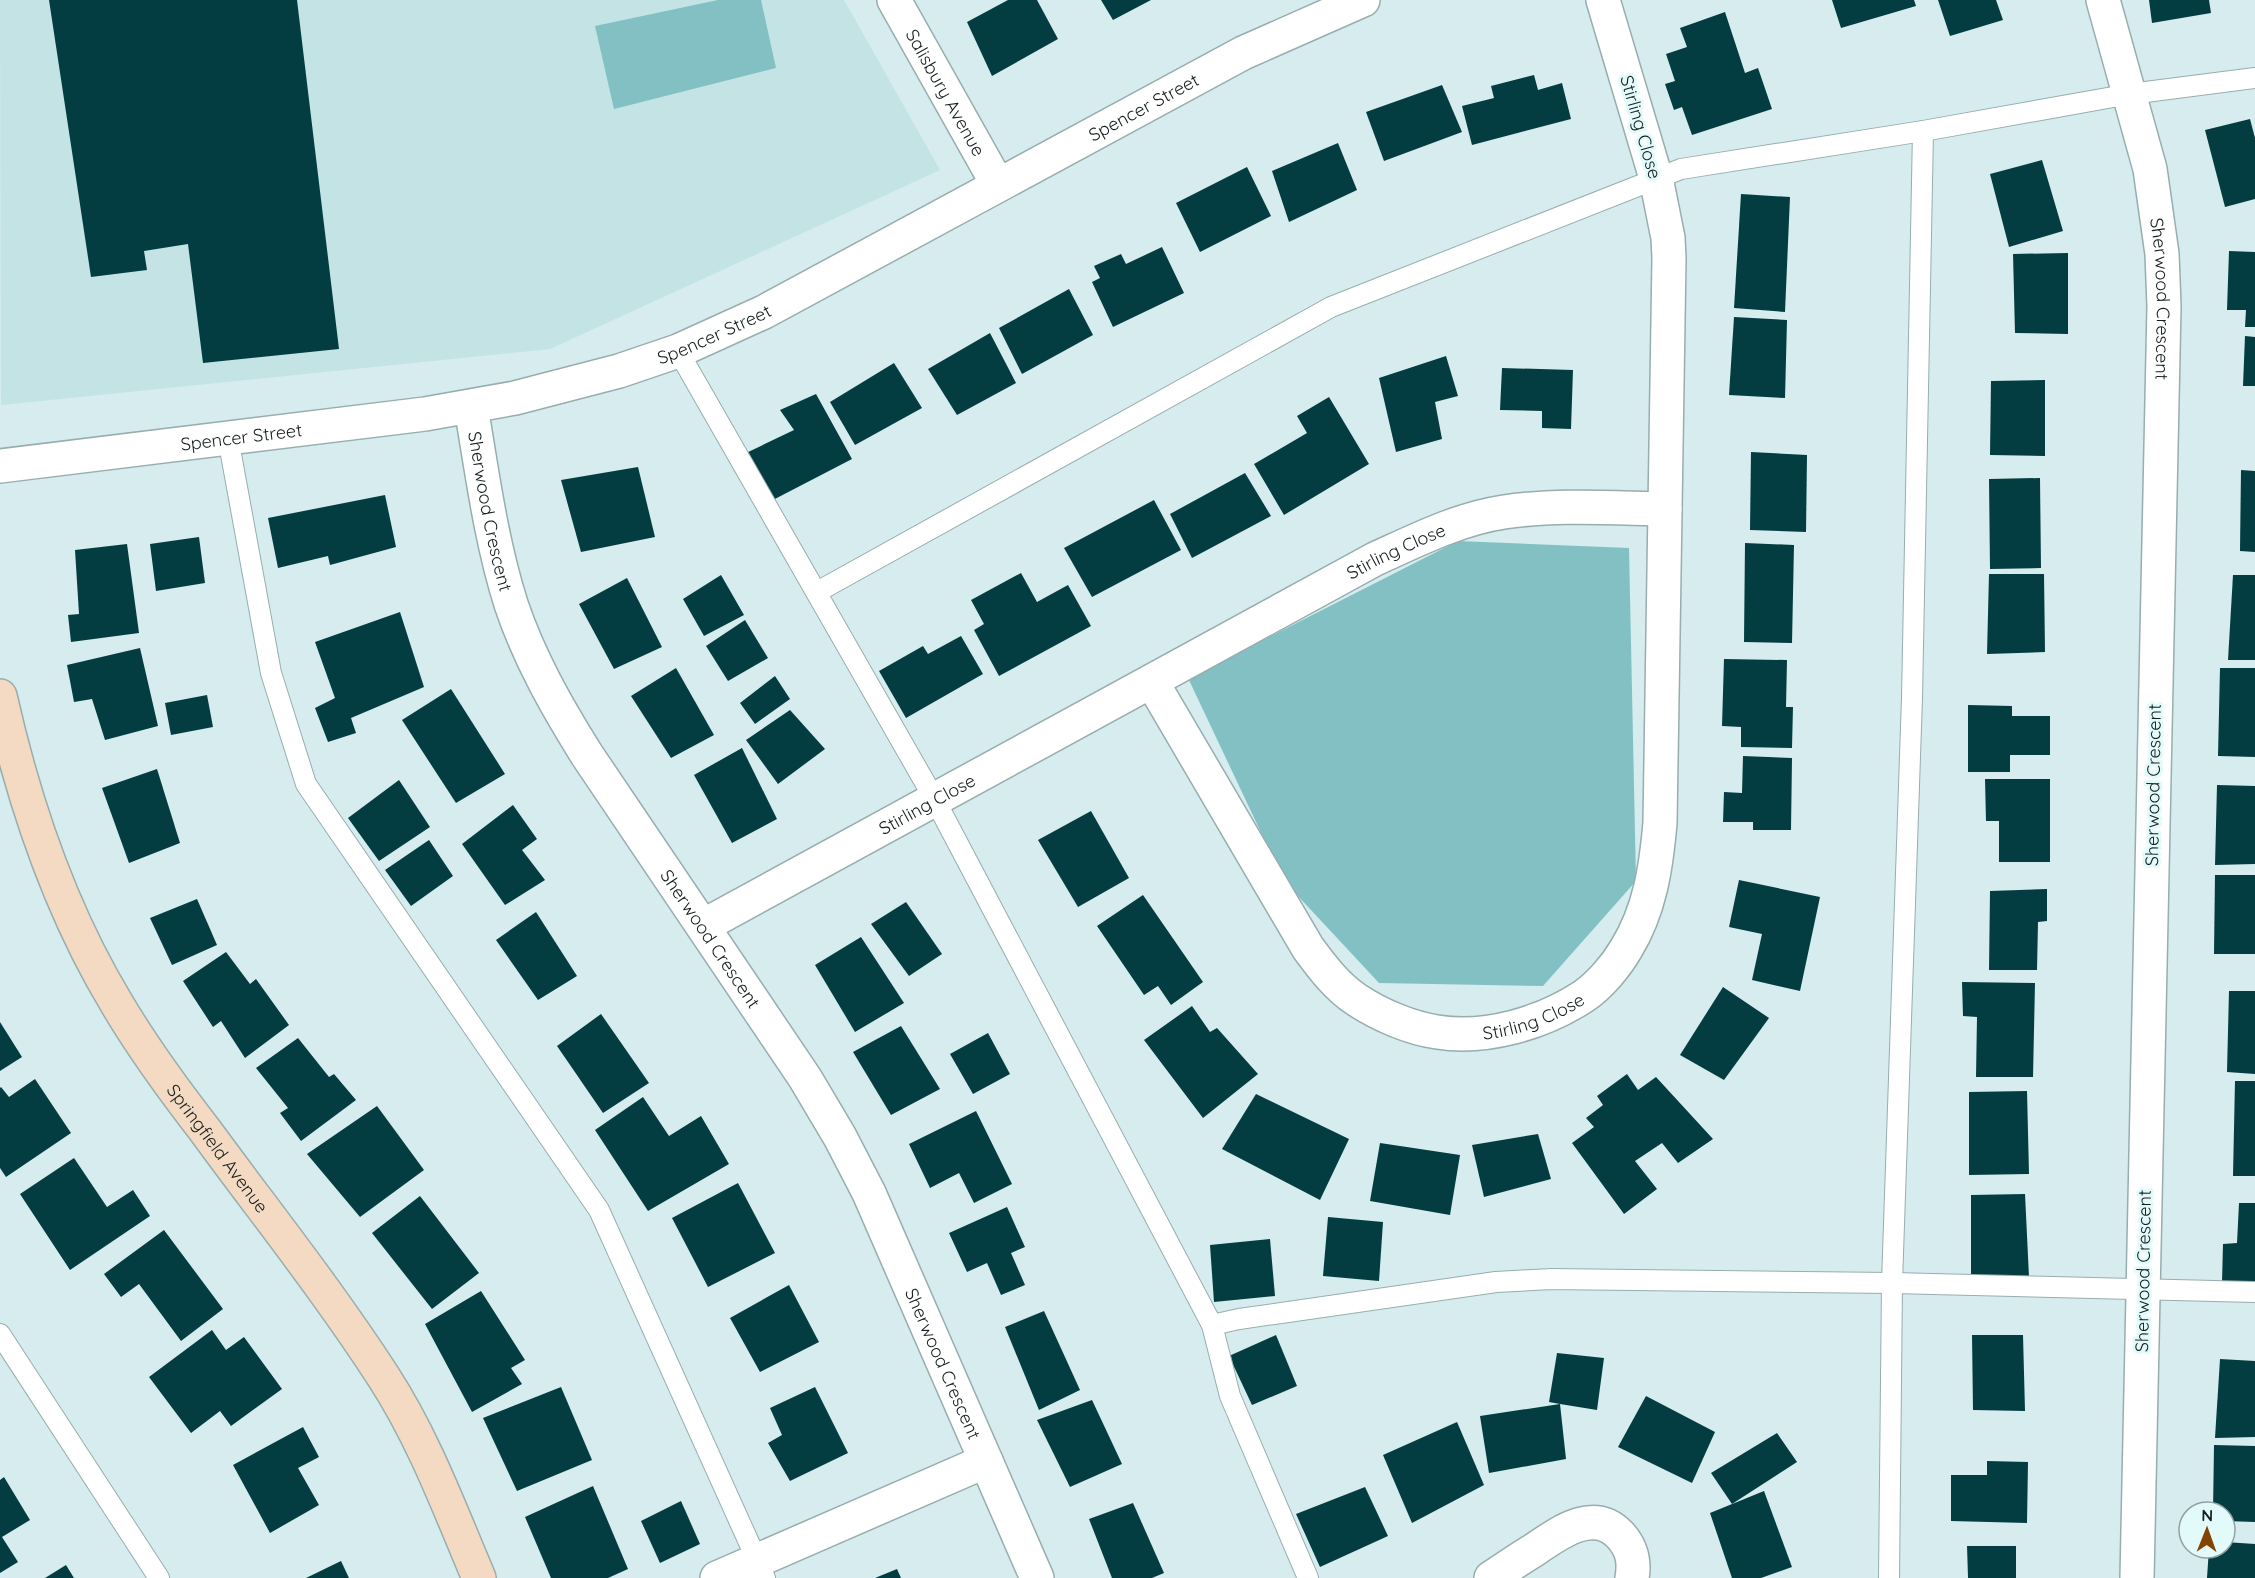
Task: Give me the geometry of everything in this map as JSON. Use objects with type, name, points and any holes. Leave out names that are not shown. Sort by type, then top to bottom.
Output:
[{"type":"street","name":"Salisbury Avenue","points":[[894,0],[998,185]]},
{"type":"street","name":"Spencer Street","points":[[0,465],[471,407],[570,385],[678,351],[723,332],[803,292],[1244,53],[1363,0]]},
{"type":"street","name":"Stirling Close","points":[[1152,682],[1308,948],[1330,977],[1356,1000],[1396,1020],[1437,1032],[1473,1034],[1514,1027],[1552,1014],[1585,995],[1608,973],[1626,949],[1642,918],[1652,887],[1660,823],[1669,258],[1668,238],[1656,178],[1603,0]]},
{"type":"street","name":"Sherwood Crescent","points":[[2103,0],[2150,169],[2162,254],[2164,306],[2137,1578]]},
{"type":"street","name":"Sherwood Crescent","points":[[471,407],[501,567],[511,604],[530,652],[556,705],[581,745],[805,1078],[840,1137],[869,1193],[1037,1578]]},
{"type":"street","name":"Stirling Close","points":[[703,926],[1375,559],[1442,529],[1492,515],[1530,509],[1665,509]]},
{"type":"street","name":"Springfield Avenue","points":[[0,696],[22,784],[47,858],[81,935],[115,1002],[166,1080],[349,1325],[385,1378],[429,1461],[479,1578]]},
{"type":"street","name":"Sherwood Crescent","points":[[717,1578],[762,1569],[986,1461]]},
{"type":"street","points":[[1491,1578],[1566,1528],[1585,1522],[1604,1524],[1619,1534],[1630,1548],[1634,1562],[1632,1578]]},
{"type":"lane","points":[[817,592],[1331,307],[1656,178],[1692,166],[1923,131],[2130,94],[2255,78]]},
{"type":"lane","points":[[1889,1578],[1892,1284],[1912,698],[1923,131]]},
{"type":"lane","points":[[678,351],[935,800],[1212,1325],[1230,1396],[1308,1578]]},
{"type":"lane","points":[[228,438],[271,673],[306,784],[599,1210],[762,1569]]},
{"type":"lane","points":[[1212,1325],[1239,1319],[1496,1282],[1551,1279],[2255,1292]]},
{"type":"lane","points":[[0,1334],[159,1578]]},
{"type":"shaded area","points":[[0,0],[844,0],[940,170],[550,349],[1,405]]},
{"type":"shaded area","points":[[718,0],[761,0],[776,68],[614,109],[595,26]]},
{"type":"shaded area","points":[[1458,541],[1629,548],[1636,881],[1543,986],[1379,983],[1284,881],[1188,678]]},
{"type":"building","points":[[49,0],[297,0],[339,349],[203,363],[188,244],[144,251],[147,270],[91,277]]},
{"type":"building","points":[[1008,0],[1037,0],[1058,39],[992,76],[967,22]]},
{"type":"building","points":[[1101,0],[1151,0],[1113,20]]},
{"type":"building","points":[[1832,0],[1914,0],[1916,6],[1841,28]]},
{"type":"building","points":[[1938,0],[1996,0],[2003,20],[1950,36]]},
{"type":"building","points":[[2149,0],[2209,0],[2211,13],[2152,23]]},
{"type":"building","points":[[1725,12],[1745,73],[1758,68],[1772,109],[1692,135],[1682,107],[1674,110],[1665,84],[1675,81],[1666,54],[1687,47],[1680,28]]},
{"type":"building","points":[[1534,75],[1538,90],[1562,83],[1571,119],[1472,145],[1462,106],[1494,98],[1491,86]]},
{"type":"building","points":[[1442,85],[1462,132],[1384,161],[1366,112]]},
{"type":"building","points":[[2250,119],[2255,138],[2255,199],[2225,207],[2205,130]]},
{"type":"building","points":[[1338,143],[1357,190],[1289,222],[1272,171]]},
{"type":"building","points":[[2042,160],[2063,231],[2009,247],[1990,174]]},
{"type":"building","points":[[1247,167],[1271,216],[1200,252],[1176,203]]},
{"type":"building","points":[[1741,194],[1790,197],[1785,312],[1734,308]]},
{"type":"building","points":[[1162,247],[1184,293],[1113,327],[1092,282],[1100,278],[1094,266],[1121,254],[1126,264]]},
{"type":"building","points":[[2229,251],[2255,252],[2255,327],[2245,327],[2246,310],[2227,310]]},
{"type":"building","points":[[2068,253],[2068,334],[2015,333],[2013,254]]},
{"type":"building","points":[[1069,289],[1093,335],[1022,374],[999,328]]},
{"type":"building","points":[[1734,317],[1787,320],[1785,398],[1729,395]]},
{"type":"building","points":[[990,333],[1016,383],[957,415],[928,369]]},
{"type":"building","points":[[2245,336],[2255,337],[2255,386],[2243,386]]},
{"type":"building","points":[[1446,356],[1458,396],[1435,402],[1442,439],[1396,452],[1379,378]]},
{"type":"building","points":[[894,363],[922,408],[855,445],[830,402]]},
{"type":"building","points":[[1502,368],[1573,370],[1571,429],[1542,428],[1542,411],[1500,410]]},
{"type":"building","points":[[2045,380],[2045,456],[1990,455],[1991,381]]},
{"type":"building","points":[[816,394],[852,459],[771,501],[744,454],[794,430],[780,410]]},
{"type":"building","points":[[1329,397],[1369,464],[1284,515],[1254,464],[1307,433],[1297,416]]},
{"type":"building","points":[[1751,452],[1807,455],[1806,532],[1750,530]]},
{"type":"building","points":[[638,467],[655,537],[581,552],[561,480]]},
{"type":"building","points":[[2241,470],[2255,471],[2255,552],[2240,551]]},
{"type":"building","points":[[1245,473],[1271,516],[1192,558],[1170,514]]},
{"type":"building","points":[[2040,478],[2041,568],[1990,569],[1989,479]]},
{"type":"building","points":[[385,495],[396,547],[330,565],[328,556],[278,568],[268,518]]},
{"type":"building","points":[[1154,500],[1181,550],[1092,597],[1064,548]]},
{"type":"building","points":[[199,537],[205,583],[156,591],[150,544]]},
{"type":"building","points":[[1745,543],[1794,545],[1792,643],[1744,642]]},
{"type":"building","points":[[127,544],[139,633],[71,642],[68,615],[79,614],[75,550]]},
{"type":"building","points":[[1021,573],[1037,602],[1068,585],[1091,626],[999,676],[974,630],[984,624],[971,600]]},
{"type":"building","points":[[1989,574],[2044,574],[2045,652],[1987,654]]},
{"type":"building","points":[[721,575],[744,615],[704,636],[683,599]]},
{"type":"building","points":[[2233,575],[2255,575],[2255,660],[2228,660]]},
{"type":"building","points":[[627,578],[662,647],[614,669],[579,604]]},
{"type":"building","points":[[400,612],[424,687],[351,718],[356,733],[328,742],[315,708],[335,698],[315,642]]},
{"type":"building","points":[[745,620],[768,658],[728,681],[706,646]]},
{"type":"building","points":[[961,636],[983,674],[906,718],[879,671],[923,646],[928,654]]},
{"type":"building","points":[[140,648],[158,726],[105,740],[92,699],[74,702],[67,665]]},
{"type":"building","points":[[1724,659],[1787,660],[1786,707],[1793,707],[1792,748],[1741,747],[1741,727],[1722,726]]},
{"type":"building","points":[[676,668],[714,735],[671,758],[631,696]]},
{"type":"building","points":[[2220,668],[2255,668],[2255,757],[2218,756]]},
{"type":"building","points":[[775,676],[790,699],[755,724],[740,703]]},
{"type":"building","points":[[451,689],[505,774],[456,803],[402,720]]},
{"type":"building","points":[[207,695],[213,727],[171,735],[165,703]]},
{"type":"building","points":[[1968,705],[2012,706],[2012,716],[2050,716],[2050,755],[2010,755],[2010,772],[1968,772]]},
{"type":"building","points":[[790,710],[825,749],[778,784],[746,740]]},
{"type":"building","points":[[742,748],[777,819],[732,843],[694,775]]},
{"type":"building","points":[[1743,756],[1792,758],[1791,830],[1753,830],[1753,822],[1723,822],[1724,792],[1742,793]]},
{"type":"building","points":[[157,769],[180,843],[129,863],[102,788]]},
{"type":"building","points":[[1985,779],[2050,779],[2050,862],[1999,862],[1999,821],[1986,821]]},
{"type":"building","points":[[399,780],[430,827],[379,861],[348,818]]},
{"type":"building","points":[[2217,785],[2255,786],[2255,864],[2215,865]]},
{"type":"building","points":[[513,805],[537,839],[522,850],[545,880],[505,905],[462,844]]},
{"type":"building","points":[[1091,811],[1129,878],[1078,907],[1038,840]]},
{"type":"building","points":[[429,840],[453,876],[411,906],[385,870]]},
{"type":"building","points":[[2215,875],[2255,875],[2255,954],[2214,954]]},
{"type":"building","points":[[1739,880],[1820,897],[1800,991],[1752,980],[1762,934],[1729,927]]},
{"type":"building","points":[[2047,889],[2047,921],[2038,922],[2037,970],[1989,970],[1990,891]]},
{"type":"building","points":[[1143,895],[1203,982],[1171,1005],[1158,986],[1144,995],[1097,926]]},
{"type":"building","points":[[197,899],[217,945],[172,965],[150,918]]},
{"type":"building","points":[[906,902],[942,954],[909,976],[871,924]]},
{"type":"building","points":[[536,912],[577,976],[538,1000],[496,940]]},
{"type":"building","points":[[861,937],[904,1003],[855,1032],[815,965]]},
{"type":"building","points":[[226,952],[250,984],[256,979],[289,1025],[245,1058],[221,1021],[213,1027],[183,981]]},
{"type":"building","points":[[1962,982],[2035,983],[2033,1077],[1976,1077],[1977,1017],[1963,1016]]},
{"type":"building","points":[[1723,987],[1769,1018],[1724,1080],[1680,1055]]},
{"type":"building","points":[[2229,991],[2255,991],[2255,1074],[2227,1072]]},
{"type":"building","points":[[1192,1006],[1210,1032],[1217,1028],[1258,1074],[1203,1118],[1144,1040]]},
{"type":"building","points":[[601,1014],[649,1083],[603,1113],[557,1046]]},
{"type":"building","points":[[0,1022],[22,1057],[0,1071]]},
{"type":"building","points":[[901,1026],[940,1089],[891,1115],[853,1052]]},
{"type":"building","points":[[988,1033],[1010,1074],[973,1094],[950,1054]]},
{"type":"building","points":[[298,1038],[329,1077],[334,1074],[356,1100],[301,1141],[280,1113],[288,1108],[256,1068]]},
{"type":"building","points":[[1627,1074],[1638,1090],[1656,1077],[1713,1139],[1678,1163],[1662,1143],[1635,1161],[1657,1189],[1624,1214],[1572,1143],[1594,1127],[1586,1118],[1603,1105],[1597,1096]]},
{"type":"building","points":[[35,1079],[71,1133],[6,1177],[0,1168],[0,1088],[9,1097]]},
{"type":"building","points":[[2235,1081],[2255,1081],[2255,1176],[2233,1176]]},
{"type":"building","points":[[2027,1091],[2029,1174],[1969,1175],[1969,1092]]},
{"type":"building","points":[[1256,1094],[1349,1139],[1320,1200],[1222,1149]]},
{"type":"building","points":[[643,1097],[669,1136],[701,1116],[729,1164],[648,1211],[595,1130]]},
{"type":"building","points":[[377,1106],[424,1170],[360,1217],[307,1154]]},
{"type":"building","points":[[976,1111],[1012,1184],[974,1203],[959,1173],[930,1188],[909,1144]]},
{"type":"building","points":[[1538,1134],[1551,1179],[1484,1197],[1472,1145]]},
{"type":"building","points":[[1380,1143],[1460,1155],[1450,1215],[1370,1201]]},
{"type":"building","points":[[74,1158],[107,1207],[133,1190],[150,1216],[70,1270],[20,1194]]},
{"type":"building","points":[[738,1183],[775,1253],[708,1287],[672,1218]]},
{"type":"building","points":[[2025,1194],[2029,1277],[1971,1277],[1971,1195]]},
{"type":"building","points":[[420,1196],[479,1273],[432,1309],[372,1233]]},
{"type":"building","points":[[2239,1203],[2255,1203],[2255,1282],[2222,1283],[2223,1244],[2237,1243]]},
{"type":"building","points":[[1007,1207],[1025,1247],[1011,1253],[1025,1285],[1001,1295],[987,1263],[967,1272],[949,1233]]},
{"type":"building","points":[[1328,1217],[1383,1222],[1379,1281],[1323,1276]]},
{"type":"building","points":[[164,1230],[223,1309],[181,1341],[139,1284],[121,1297],[104,1274]]},
{"type":"building","points":[[1270,1239],[1275,1296],[1214,1302],[1210,1245]]},
{"type":"building","points":[[789,1285],[819,1342],[760,1372],[730,1318]]},
{"type":"building","points":[[481,1291],[525,1360],[511,1368],[522,1384],[472,1412],[425,1324]]},
{"type":"building","points":[[1044,1311],[1080,1390],[1039,1410],[1005,1327]]},
{"type":"building","points":[[212,1330],[226,1350],[244,1337],[282,1389],[231,1426],[220,1411],[191,1433],[149,1377]]},
{"type":"building","points":[[1276,1335],[1297,1386],[1252,1405],[1229,1356]]},
{"type":"building","points":[[1972,1335],[2023,1335],[2025,1411],[1973,1410]]},
{"type":"building","points":[[1557,1353],[1604,1358],[1597,1410],[1549,1402]]},
{"type":"building","points":[[2220,1359],[2255,1361],[2255,1437],[2215,1438]]},
{"type":"building","points":[[561,1387],[592,1460],[517,1491],[483,1418]]},
{"type":"building","points":[[815,1387],[848,1453],[790,1481],[768,1443],[782,1435],[770,1408]]},
{"type":"building","points":[[1646,1396],[1715,1432],[1692,1483],[1618,1447]]},
{"type":"building","points":[[1092,1400],[1122,1464],[1070,1487],[1037,1420]]},
{"type":"building","points":[[1560,1404],[1566,1459],[1489,1473],[1480,1416]]},
{"type":"building","points":[[1457,1422],[1484,1485],[1412,1523],[1383,1455]]},
{"type":"building","points":[[303,1427],[319,1457],[298,1468],[319,1505],[270,1533],[233,1465]]},
{"type":"building","points":[[1777,1433],[1797,1462],[1732,1504],[1711,1473]]},
{"type":"building","points":[[2214,1445],[2255,1446],[2255,1522],[2237,1521],[2237,1500],[2213,1500]]},
{"type":"building","points":[[1987,1461],[2028,1462],[2027,1523],[1951,1521],[1951,1475],[1987,1475]]},
{"type":"building","points":[[4,1477],[30,1520],[2,1537],[18,1562],[0,1573],[0,1480]]},
{"type":"building","points":[[593,1486],[628,1569],[608,1578],[551,1578],[525,1517]]},
{"type":"building","points":[[1365,1487],[1388,1536],[1320,1567],[1296,1514]]},
{"type":"building","points":[[1764,1491],[1792,1567],[1761,1578],[1732,1578],[1710,1513]]},
{"type":"building","points":[[681,1501],[700,1544],[660,1563],[641,1521]]},
{"type":"building","points":[[1133,1503],[1164,1573],[1152,1578],[1112,1578],[1089,1519]]},
{"type":"building","points":[[2237,1543],[2255,1544],[2255,1578],[2207,1578],[2208,1560],[2237,1560]]},
{"type":"building","points":[[1967,1546],[2016,1546],[2016,1578],[1968,1578]]},
{"type":"building","points":[[341,1561],[349,1578],[306,1578]]},
{"type":"building","points":[[66,1565],[74,1578],[45,1578]]},
{"type":"building","points":[[897,1569],[901,1578],[875,1578]]}]
